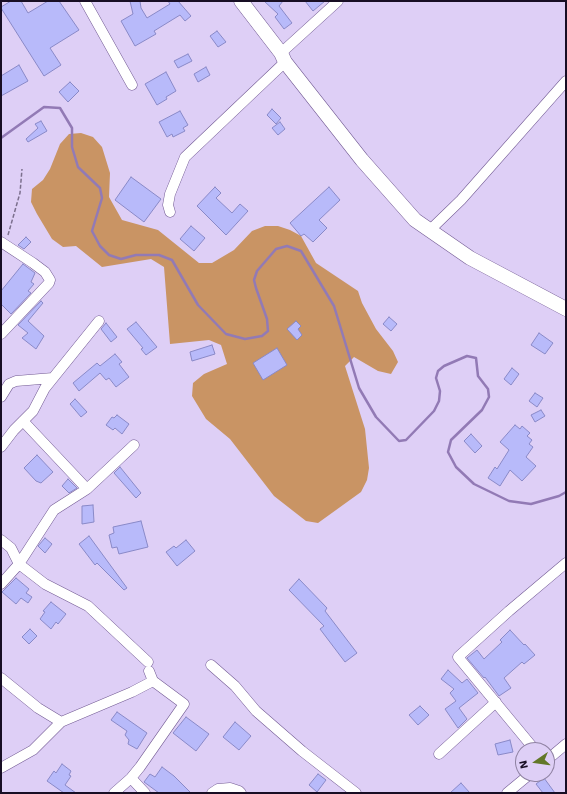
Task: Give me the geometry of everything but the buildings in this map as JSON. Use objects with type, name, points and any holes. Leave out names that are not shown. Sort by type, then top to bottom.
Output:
[{"type":"street","points":[[84,1],[132,84]]},
{"type":"street","points":[[241,1],[362,160],[415,220],[470,258],[566,309]]},
{"type":"street","points":[[170,212],[168,205],[170,194],[185,157],[338,1]]},
{"type":"street","points":[[430,230],[461,200],[566,81]]},
{"type":"street","points":[[1,334],[49,283],[50,280],[45,272],[4,244]]},
{"type":"street","points":[[1,447],[14,430],[33,411],[45,388],[99,321]]},
{"type":"street","points":[[1,397],[9,384],[16,380],[53,378]]},
{"type":"street","points":[[23,421],[87,489]]},
{"type":"street","points":[[1,584],[19,564],[54,510],[87,489],[134,445]]},
{"type":"street","points":[[1,540],[11,548],[19,564],[45,584],[88,606],[148,666],[153,681],[184,704],[140,767],[131,778],[114,793]]},
{"type":"street","points":[[528,742],[458,656],[566,563]]},
{"type":"street","points":[[211,665],[235,686],[256,712],[302,751],[356,793]]},
{"type":"street","points":[[1,678],[38,708],[61,722]]},
{"type":"street","points":[[1,768],[33,750],[61,722],[132,692],[153,681]]},
{"type":"street","points":[[439,754],[496,702]]},
{"type":"street","points":[[555,753],[566,744]]},
{"type":"street","points":[[131,778],[145,793]]},
{"type":"street","points":[[506,793],[520,782]]},
{"type":"street","points":[[212,793],[218,789],[230,788],[241,793]]},
{"type":"path","points":[[4,244],[16,210],[20,193],[22,169]]},
{"type":"shaded area","points":[[81,133],[93,137],[102,147],[110,173],[109,197],[122,220],[158,230],[199,263],[212,263],[234,250],[252,231],[265,226],[278,226],[301,236],[316,263],[358,291],[362,303],[376,329],[393,351],[398,362],[391,374],[378,371],[354,357],[345,366],[365,429],[369,468],[367,480],[361,492],[318,523],[306,521],[274,496],[230,439],[206,419],[192,396],[193,383],[204,374],[227,364],[221,345],[209,340],[170,344],[164,267],[151,259],[102,267],[76,246],[63,247],[52,239],[31,202],[32,189],[43,180],[50,169],[60,144],[69,134]]},
{"type":"waterway","points":[[1,138],[44,107],[60,108],[72,128],[72,147],[78,167],[100,188],[102,198],[92,231],[100,246],[109,255],[121,259],[136,255],[159,255],[172,260],[198,305],[226,334],[245,339],[262,336],[268,331],[267,319],[254,280],[257,271],[276,249],[287,246],[301,251],[334,306],[359,388],[376,417],[399,441],[406,440],[434,411],[439,401],[440,391],[436,378],[438,371],[444,366],[467,356],[476,358],[478,376],[488,389],[489,397],[482,410],[451,440],[448,452],[456,467],[474,484],[509,501],[531,504],[559,496],[566,492]]}]
